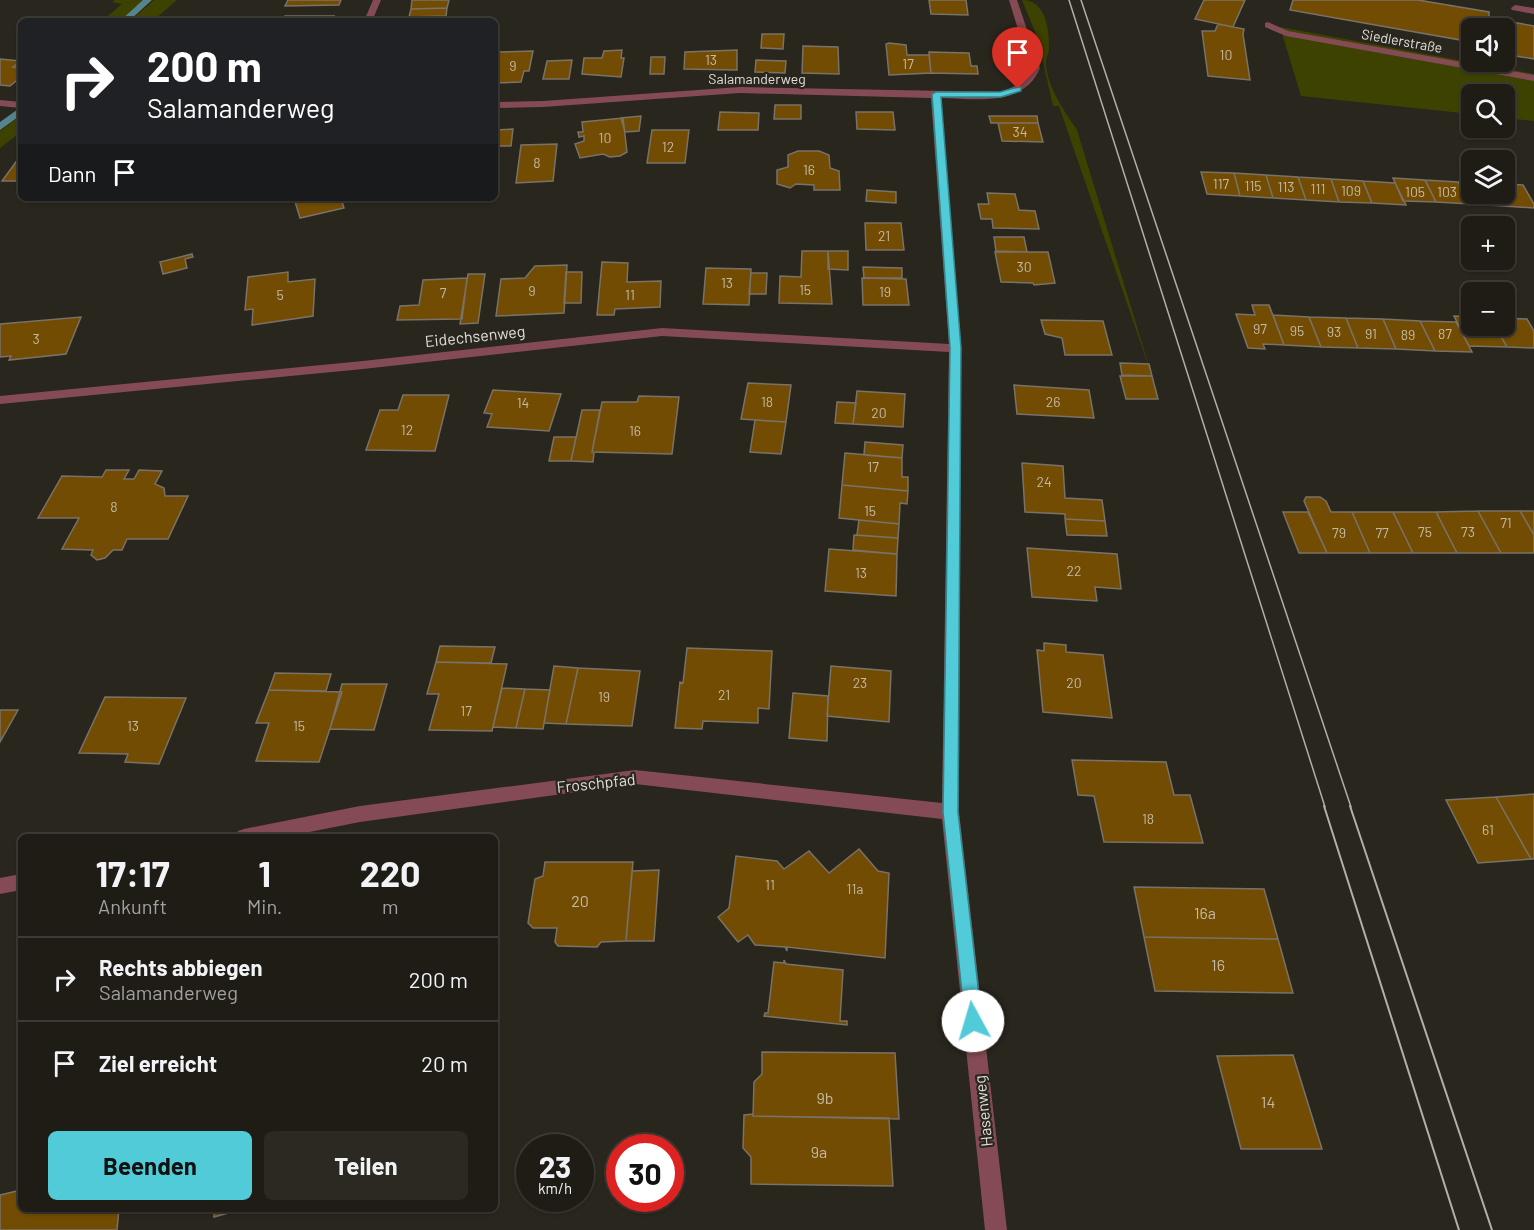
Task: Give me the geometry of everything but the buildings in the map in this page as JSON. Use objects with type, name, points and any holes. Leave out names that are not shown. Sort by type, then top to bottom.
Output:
[{"type":"street","points":[[369,18],[376,0]]},
{"type":"street","name":"Salamanderweg","points":[[498,105],[543,104],[740,90],[1001,95],[1018,89],[1030,80],[1035,68],[1013,0]]},
{"type":"street","points":[[1515,8],[1534,11]]},
{"type":"street","name":"Siedlerstraße","points":[[1268,25],[1286,33],[1534,78]]},
{"type":"street","name":"Hasenweg","points":[[936,94],[955,348],[950,812],[996,1230]]},
{"type":"street","points":[[1,104],[18,105]]},
{"type":"street","name":"Eidechsenweg","points":[[0,400],[363,365],[662,332],[955,348]]},
{"type":"street","name":"Froschpfad","points":[[259,834],[360,814],[635,777],[950,812]]},
{"type":"street","points":[[0,886],[18,883]]},
{"type":"green space","points":[[115,0],[146,0],[125,18],[106,18],[122,4],[112,2]]},
{"type":"green space","points":[[154,0],[177,0],[156,18],[133,18]]},
{"type":"green space","points":[[1022,0],[1036,5],[1041,10],[1047,24],[1049,50],[1046,64],[1050,83],[1077,130],[1152,376],[1059,106],[1053,106],[1038,39]]},
{"type":"green space","points":[[1280,27],[1461,60],[1461,72],[1515,70],[1534,74],[1534,121],[1515,119],[1515,84],[1461,84],[1461,113],[1301,96]]},
{"type":"green space","points":[[18,118],[18,134],[0,148],[0,131]]},
{"type":"waterway","points":[[127,18],[148,0]]},
{"type":"waterway","points":[[0,127],[18,112]]},
{"type":"tram line","points":[[1069,0],[1325,807]]},
{"type":"tram line","points":[[1081,0],[1351,807]]},
{"type":"tram line","points":[[1324,806],[1459,1230]]},
{"type":"tram line","points":[[1350,806],[1492,1230]]},
{"type":"route","points":[[973,1021],[950,812],[955,348],[936,94],[1001,95],[1018,89]]}]
